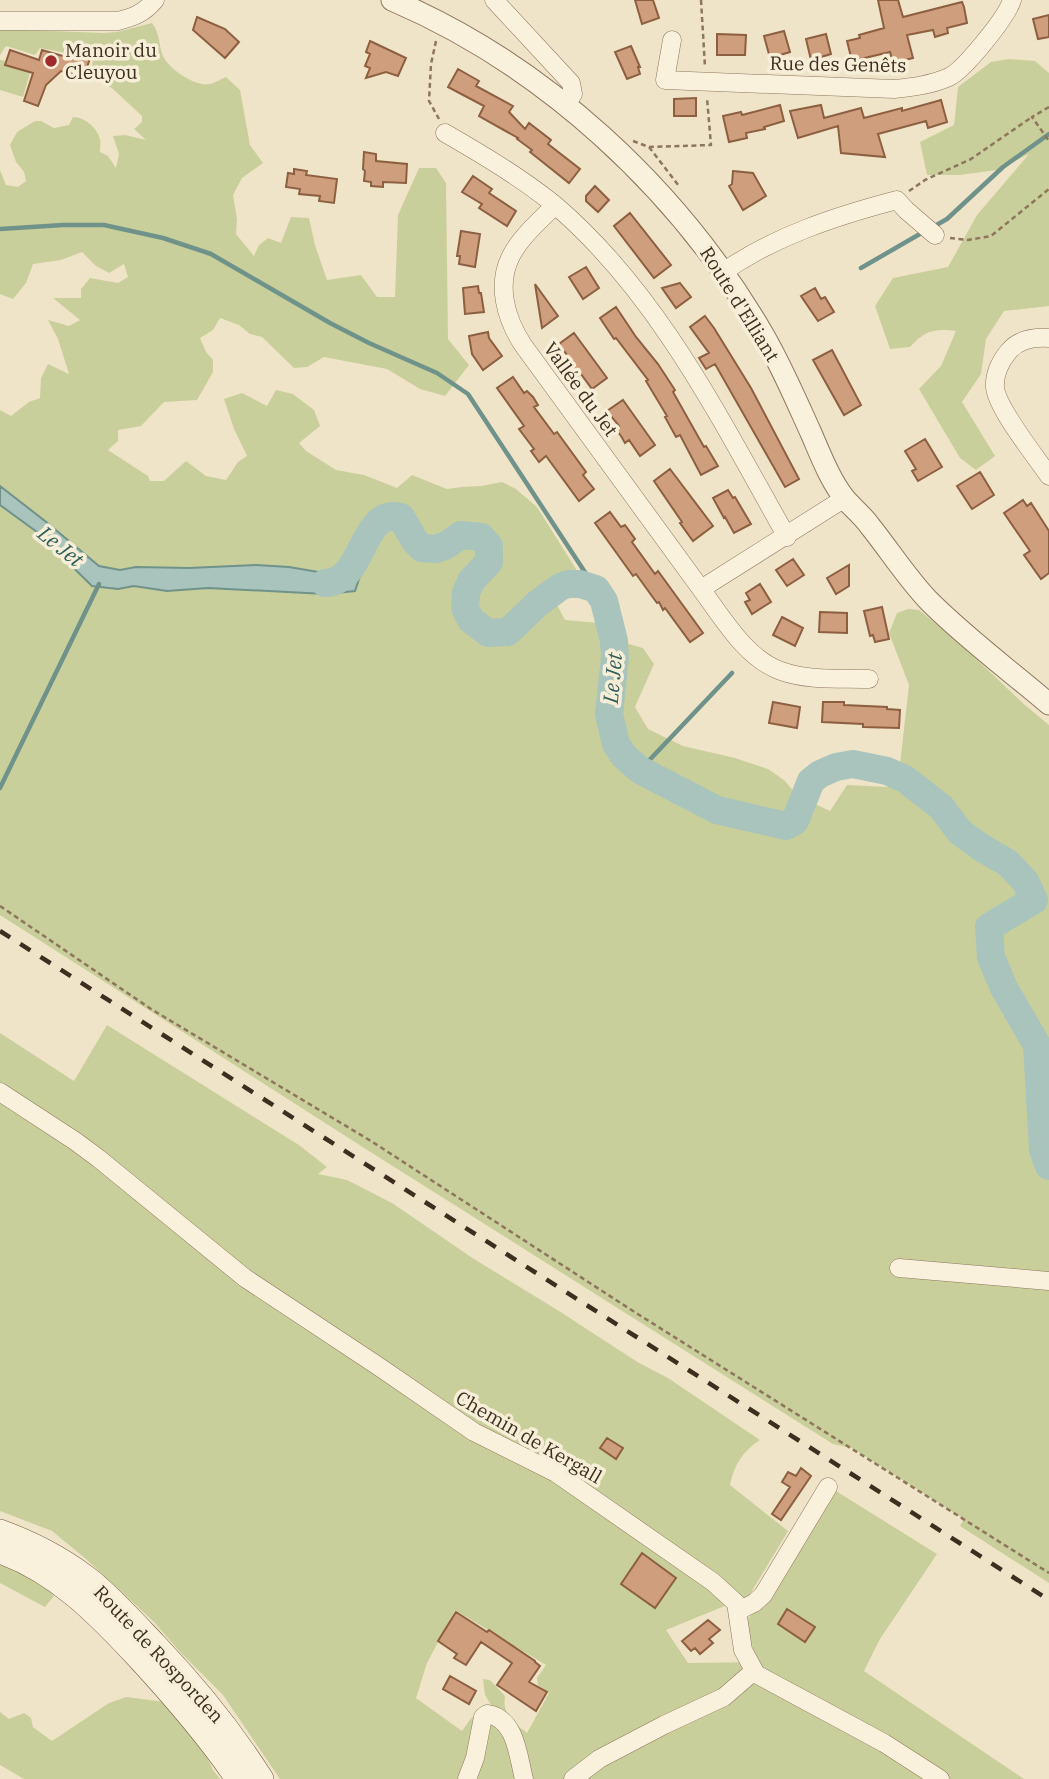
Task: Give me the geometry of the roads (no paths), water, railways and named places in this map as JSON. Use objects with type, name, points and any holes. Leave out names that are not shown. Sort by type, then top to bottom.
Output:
[{"type":"main road","name":"Route de Rosporden","points":[[0,1531],[37,1547],[74,1568],[114,1601],[200,1692],[262,1779]]},
{"type":"main road","name":"Route de Rosporden","points":[[0,1552],[60,1583],[102,1621],[191,1717],[237,1779]]},
{"type":"street","points":[[0,20],[118,21],[136,17],[155,0]]},
{"type":"street","name":"Route d'Elliant","points":[[392,0],[442,25],[508,64],[565,106],[657,191],[699,239],[723,272],[769,346],[825,466],[845,499],[869,524],[928,600],[1049,704]]},
{"type":"street","points":[[494,0],[571,83],[573,94],[565,106]]},
{"type":"street","name":"Rue des Genêts","points":[[672,40],[665,80],[894,89],[927,85],[952,75],[1005,16],[1012,0]]},
{"type":"street","points":[[445,132],[513,173],[555,205],[602,250],[675,343],[787,537]]},
{"type":"street","points":[[723,272],[752,253],[792,234],[897,200],[935,235]]},
{"type":"street","name":"Vallée du Jet","points":[[555,205],[527,234],[511,256],[507,267],[503,289],[505,307],[523,345],[701,589],[750,651],[779,670],[806,677],[869,679]]},
{"type":"street","points":[[1049,338],[1036,337],[1012,347],[1003,359],[995,387],[999,402],[1049,476]]},
{"type":"street","points":[[701,589],[845,499]]},
{"type":"street","name":"Chemin de Kergall","points":[[0,1091],[98,1158],[245,1278],[474,1432],[556,1472],[713,1582],[736,1603],[738,1611]]},
{"type":"street","points":[[899,1268],[1049,1281]]},
{"type":"street","points":[[828,1488],[763,1595],[738,1611],[743,1650],[754,1671],[812,1706],[884,1743],[940,1779]]},
{"type":"street","points":[[573,1779],[599,1759],[724,1697],[754,1671]]},
{"type":"street","points":[[467,1779],[475,1758],[482,1717],[487,1714],[496,1715],[508,1727],[516,1743],[524,1779]]},
{"type":"water","points":[[0,486],[99,566],[120,570],[136,567],[256,565],[324,573],[341,567],[346,559],[362,570],[355,591],[326,594],[208,588],[167,591],[134,586],[118,589],[92,586],[37,532],[0,505]]},
{"type":"waterway","points":[[933,227],[947,219],[1003,167],[1049,134]]},
{"type":"waterway","points":[[0,229],[104,225],[163,238],[211,254],[330,323],[437,373],[468,394],[596,589]]},
{"type":"waterway","points":[[861,268],[925,231]]},
{"type":"waterway","name":"Le Jet","points":[[325,583],[338,579],[348,571],[370,533],[378,523],[388,517],[401,517],[422,548],[435,549],[445,546],[461,535],[481,537],[489,546],[489,562],[471,581],[466,593],[465,608],[471,620],[488,633],[508,632],[537,604],[560,587],[580,584],[596,589],[604,601],[614,641],[609,714],[616,744],[624,756],[640,770],[717,810],[786,826],[795,821],[811,781],[836,767],[853,764],[887,771],[905,779],[941,807],[960,832],[1008,863],[1025,881],[1034,900],[989,927],[991,957],[1004,988],[1037,1045],[1043,1150],[1049,1166]]},
{"type":"waterway","points":[[0,788],[99,584]]},
{"type":"waterway","points":[[640,770],[732,673]]},
{"type":"railway","points":[[0,931],[1049,1600]]},
{"type":"place","name":"Manoir du Cleuyou","points":[[51,61]]}]
